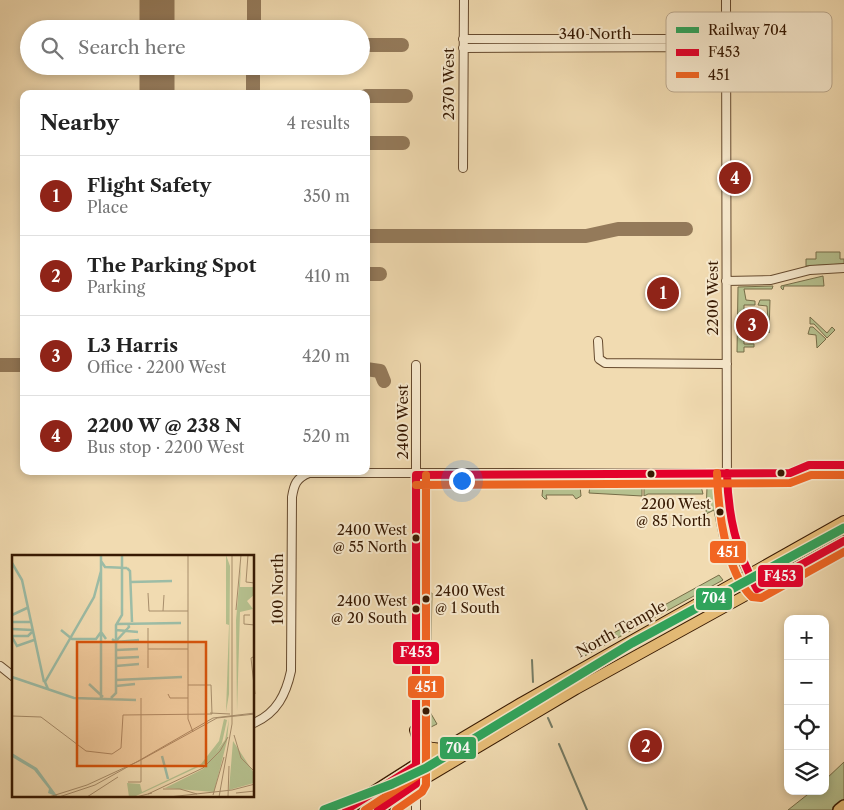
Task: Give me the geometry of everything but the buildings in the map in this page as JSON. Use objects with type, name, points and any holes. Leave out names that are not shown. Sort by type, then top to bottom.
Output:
[{"type":"highway","points":[[346,810],[415,766]]},
{"type":"highway","points":[[378,810],[416,784]]},
{"type":"highway","points":[[839,810],[844,806]]},
{"type":"main road","name":"North Temple","points":[[415,766],[520,703],[844,520]]},
{"type":"main road","name":"North Temple","points":[[416,784],[526,718],[844,541]]},
{"type":"main road","points":[[415,730],[419,740],[424,745],[435,749],[446,748]]},
{"type":"street","name":"2370 West","points":[[463,168],[464,0]]},
{"type":"street","name":"340 North","points":[[463,43],[666,40]]},
{"type":"street","name":"340 North","points":[[463,43],[666,47]]},
{"type":"street","name":"2200 West","points":[[726,92],[727,473],[730,527],[736,549],[757,589]]},
{"type":"street","points":[[726,281],[771,280],[810,270],[844,268]]},
{"type":"street","points":[[598,341],[599,359],[605,363],[727,364]]},
{"type":"street","name":"2400 West","points":[[416,365],[416,810]]},
{"type":"street","points":[[790,473],[809,466],[844,465]]},
{"type":"street","points":[[416,475],[727,473],[790,473],[809,476],[844,475]]},
{"type":"street","name":"100 North","points":[[370,474],[416,475]]},
{"type":"street","name":"100 North","points":[[255,722],[277,706],[287,690],[291,671],[292,497],[294,485],[301,476],[305,475]]},
{"type":"street","points":[[0,666],[12,675]]},
{"type":"green space","points":[[816,252],[840,252],[840,259],[844,259],[844,264],[806,266],[806,259],[816,259]]},
{"type":"green space","points":[[823,276],[824,286],[784,286],[783,290],[781,288],[781,286]]},
{"type":"green space","points":[[773,286],[772,289],[744,289],[746,300],[755,301],[755,305],[744,305],[744,344],[754,344],[754,347],[744,347],[744,352],[737,352],[738,287]]},
{"type":"green space","points":[[760,300],[770,300],[769,333],[767,306],[758,305]]},
{"type":"green space","points":[[810,317],[827,333],[832,327],[835,330],[827,338],[814,324],[810,324]]},
{"type":"green space","points":[[810,327],[813,327],[826,339],[817,348],[816,335],[808,334]]},
{"type":"green space","points":[[543,486],[580,486],[581,496],[576,499],[573,495],[546,495],[547,499],[545,499],[542,496]]},
{"type":"green space","points":[[590,486],[642,486],[642,496],[589,493]]},
{"type":"green space","points":[[644,486],[701,486],[703,494],[648,494],[644,496]]},
{"type":"green space","points":[[710,486],[717,494],[719,525],[726,554],[723,555],[714,510],[706,514],[707,487]]},
{"type":"green space","points":[[719,575],[723,580],[581,658],[579,647],[586,643],[590,646]]},
{"type":"green space","points":[[423,593],[432,593],[431,641],[424,641]]},
{"type":"green space","points":[[423,660],[428,661],[430,664],[430,690],[426,693],[423,693]]},
{"type":"green space","points":[[423,700],[437,724],[423,731]]},
{"type":"green space","points":[[844,762],[844,800],[833,810],[788,810],[807,795],[829,795],[829,776]]},
{"type":"waterway","points":[[532,660],[533,682]]},
{"type":"waterway","points":[[548,718],[552,727]]},
{"type":"waterway","points":[[559,744],[587,810]]},
{"type":"taxiway","points":[[157,15],[162,0]]},
{"type":"taxiway","points":[[254,0],[254,20]]},
{"type":"taxiway","points":[[370,45],[402,45]]},
{"type":"taxiway","points":[[253,75],[253,90]]},
{"type":"taxiway","points":[[370,96],[406,96]]},
{"type":"taxiway","points":[[370,143],[403,143]]},
{"type":"taxiway","points":[[370,236],[586,236],[618,229],[686,229]]},
{"type":"taxiway","points":[[370,274],[380,274]]},
{"type":"taxiway","points":[[0,365],[20,365]]},
{"type":"taxiway","points":[[370,370],[380,371],[384,381]]},
{"type":"runway","points":[[157,0],[157,20]]},
{"type":"runway","points":[[157,75],[157,90]]},
{"type":"rail line","name":"704","points":[[324,810],[392,784],[426,768],[632,643],[844,528]]},
{"type":"transit line","name":"F453","points":[[416,475],[790,473],[809,465],[844,465]]},
{"type":"transit line","name":"451","points":[[717,473],[721,521],[729,556],[735,572],[752,597],[761,598],[844,552]]},
{"type":"transit line","name":"F453","points":[[727,473],[729,504],[734,533],[757,589],[844,541]]},
{"type":"transit line","name":"F453","points":[[378,810],[416,784],[416,475]]},
{"type":"transit line","name":"451","points":[[396,810],[422,792],[426,785],[426,475]]},
{"type":"transit line","name":"451","points":[[416,485],[790,483],[811,475],[844,475]]},
{"type":"transit line","name":"F453","points":[[346,810],[415,766]]},
{"type":"transit line","name":"451","points":[[365,810],[420,774]]},
{"type":"place","name":"2200 W @ 238 N","points":[[735,178]]},
{"type":"place","name":"Flight Safety","points":[[663,293]]},
{"type":"place","name":"L3 Harris","points":[[752,325]]},
{"type":"place","name":"2200 West @ 85 North","points":[[720,512]]},
{"type":"place","name":"2400 West @ 55 North","points":[[416,538]]},
{"type":"place","name":"2400 West @ 1 South","points":[[426,599]]},
{"type":"place","name":"2400 West @ 20 South","points":[[416,609]]},
{"type":"place","name":"The Parking Spot","points":[[646,746]]}]
